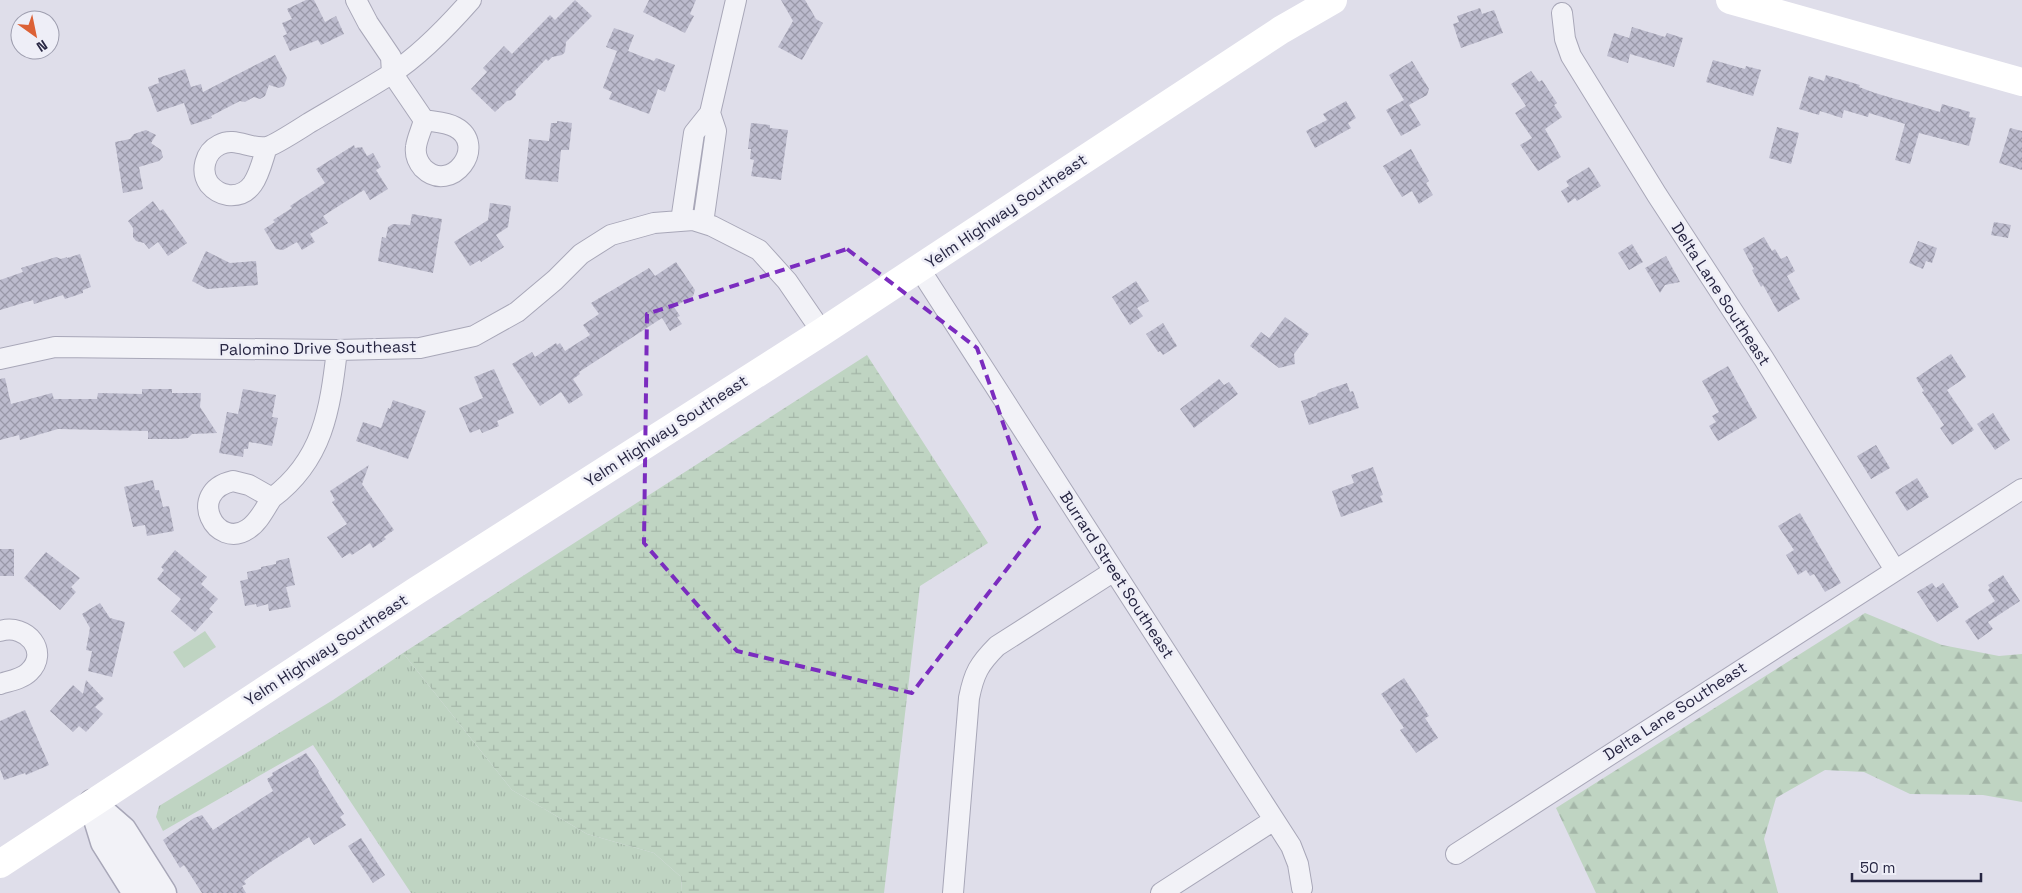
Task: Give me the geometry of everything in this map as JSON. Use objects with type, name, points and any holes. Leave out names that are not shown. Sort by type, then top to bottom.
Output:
[{"type":"main road","name":"Yelm Highway Southeast","points":[[0,864],[424,586],[822,332],[1281,30],[1334,0]]},
{"type":"main road","points":[[1730,0],[2022,82]]},
{"type":"street","points":[[356,0],[368,23],[391,57],[392,73],[424,120]]},
{"type":"street","points":[[267,147],[392,73],[429,42],[471,0]]},
{"type":"street","points":[[681,221],[694,133],[710,113],[736,0]]},
{"type":"street","name":"Delta Lane Southeast","points":[[1562,13],[1565,39],[1571,56],[1895,570]]},
{"type":"street","points":[[704,223],[716,131],[710,113]]},
{"type":"street","name":"Palomino Drive Southeast","points":[[0,359],[55,347],[337,350],[420,348],[474,336],[518,312],[555,280],[581,254],[610,235],[654,222],[693,220],[704,223],[759,250],[787,281],[822,332]]},
{"type":"street","name":"Burrard Street Southeast","points":[[919,268],[1274,820],[1293,851],[1298,864],[1302,888]]},
{"type":"street","points":[[272,498],[288,487],[304,468],[319,441],[330,403],[337,350]]},
{"type":"street","name":"Delta Lane Southeast","points":[[1456,854],[2022,489]]},
{"type":"street","points":[[953,893],[969,698],[973,677],[985,658],[997,646],[1114,571]]},
{"type":"street","points":[[0,631],[14,629],[23,632],[32,640],[36,656],[29,672],[20,678],[0,684]]},
{"type":"street","points":[[92,803],[104,842],[136,893]]},
{"type":"street","points":[[92,803],[123,830],[163,893]]},
{"type":"street","points":[[1161,893],[1274,820]]},
{"type":"highlighted area","points":[[847,249],[977,348],[1039,527],[912,693],[737,651],[644,543],[647,314]]},
{"type":"green space","points":[[867,355],[988,543],[920,586],[884,893],[682,893],[681,877],[654,853],[587,834],[512,790],[403,653]]},
{"type":"green space","points":[[1865,613],[1942,645],[1999,656],[2022,654],[2022,802],[1983,795],[1910,794],[1864,772],[1825,770],[1776,798],[1764,839],[1778,893],[1596,893],[1556,808]]},
{"type":"green space","points":[[205,631],[216,647],[184,668],[173,652]]},
{"type":"green space","points":[[403,653],[512,790],[587,834],[654,853],[681,877],[682,893],[411,893],[313,745],[163,831],[156,817],[159,806],[333,700]]},
{"type":"building","points":[[306,0],[314,0],[325,22],[336,16],[344,34],[321,45],[318,40],[290,51],[283,36],[287,34],[282,23],[292,19],[287,9]]},
{"type":"building","points":[[575,0],[592,16],[566,42],[565,52],[562,55],[552,57],[548,61],[546,59],[515,91],[516,95],[495,112],[471,89],[487,72],[483,68],[504,46],[512,54],[550,15],[555,20]]},
{"type":"building","points":[[649,0],[696,0],[690,14],[694,16],[685,33],[643,12]]},
{"type":"building","points":[[781,0],[805,0],[816,19],[823,23],[802,60],[778,47],[793,21]]},
{"type":"building","points":[[1480,8],[1482,14],[1494,10],[1503,33],[1461,48],[1453,24],[1459,22],[1457,16]]},
{"type":"building","points":[[1632,27],[1665,37],[1667,33],[1683,38],[1674,67],[1630,54],[1628,63],[1607,56],[1614,33],[1629,38]]},
{"type":"building","points":[[614,28],[634,35],[628,51],[654,61],[656,58],[675,65],[665,92],[658,89],[649,114],[609,99],[612,92],[603,88],[617,51],[606,47]]},
{"type":"building","points":[[275,55],[287,78],[284,86],[279,88],[269,85],[265,96],[260,99],[254,97],[245,102],[240,101],[211,116],[212,118],[191,125],[184,103],[157,112],[148,87],[159,83],[158,78],[185,69],[191,87],[201,84],[203,92]]},
{"type":"building","points":[[1713,60],[1745,69],[1746,66],[1761,70],[1753,96],[1706,82]]},
{"type":"building","points":[[1412,61],[1429,89],[1427,95],[1409,105],[1421,125],[1401,136],[1386,110],[1404,100],[1389,75]]},
{"type":"building","points":[[1531,71],[1539,82],[1542,80],[1557,103],[1554,105],[1562,117],[1545,129],[1561,157],[1538,171],[1520,145],[1532,138],[1515,113],[1526,106],[1511,84]]},
{"type":"building","points":[[1826,75],[1860,85],[1859,87],[1875,93],[1940,112],[1942,104],[1970,112],[1969,117],[1976,118],[1969,146],[1919,133],[1910,164],[1895,160],[1905,124],[1869,113],[1868,117],[1844,110],[1842,118],[1820,111],[1819,115],[1799,109],[1809,76],[1824,81]]},
{"type":"building","points":[[1346,101],[1356,118],[1348,123],[1351,128],[1315,148],[1306,131],[1327,120],[1323,114]]},
{"type":"building","points":[[557,121],[572,123],[569,150],[561,150],[558,182],[525,179],[529,139],[549,141],[551,123],[557,123]]},
{"type":"building","points":[[751,123],[770,125],[770,128],[788,130],[781,180],[751,176],[754,160],[750,159],[751,149],[748,149]]},
{"type":"building","points":[[1777,127],[1799,133],[1791,164],[1769,158]]},
{"type":"building","points":[[2010,128],[2022,131],[2022,170],[1999,163]]},
{"type":"building","points":[[146,130],[156,135],[151,143],[161,150],[163,157],[159,161],[139,167],[143,189],[123,193],[115,142],[130,139],[134,134]]},
{"type":"building","points":[[354,145],[355,148],[362,147],[367,156],[373,153],[381,167],[376,170],[388,189],[370,200],[364,190],[323,216],[328,223],[310,234],[315,242],[302,250],[297,242],[283,250],[276,249],[264,229],[275,222],[273,220],[292,208],[290,206],[325,183],[316,169]]},
{"type":"building","points":[[1411,149],[1429,181],[1426,183],[1433,195],[1419,204],[1412,191],[1402,197],[1383,166]]},
{"type":"building","points":[[1589,167],[1601,186],[1577,201],[1575,198],[1568,203],[1561,191],[1569,186],[1566,181]]},
{"type":"building","points":[[153,201],[160,211],[163,209],[187,243],[168,256],[158,242],[149,249],[144,243],[136,241],[133,237],[133,228],[128,221]]},
{"type":"building","points":[[490,203],[511,206],[508,227],[496,235],[504,247],[481,262],[480,260],[470,266],[454,242],[488,220]]},
{"type":"building","points":[[412,214],[442,219],[433,273],[378,261],[382,237],[386,238],[388,227],[393,224],[410,225]]},
{"type":"building","points":[[1994,222],[2011,225],[2008,238],[1991,235]]},
{"type":"building","points":[[1764,237],[1772,251],[1775,249],[1781,259],[1787,256],[1795,271],[1787,276],[1800,299],[1778,312],[1763,285],[1761,287],[1743,249]]},
{"type":"building","points":[[1918,241],[1937,248],[1932,263],[1926,261],[1923,269],[1909,263]]},
{"type":"building","points":[[1632,244],[1643,262],[1629,270],[1618,253]]},
{"type":"building","points":[[206,251],[230,263],[256,261],[258,285],[207,289],[192,281]]},
{"type":"building","points":[[80,254],[91,287],[83,290],[83,293],[65,299],[63,295],[34,304],[33,300],[0,310],[0,280],[23,272],[21,268],[56,257],[61,259]]},
{"type":"building","points":[[1666,256],[1680,282],[1665,285],[1660,293],[1645,268]]},
{"type":"building","points":[[676,262],[695,290],[693,296],[674,307],[680,316],[677,317],[682,324],[670,331],[662,318],[579,372],[580,374],[573,379],[583,395],[569,404],[561,392],[540,406],[512,364],[532,352],[535,357],[556,343],[557,345],[560,343],[565,351],[590,335],[583,325],[599,314],[591,303],[649,268],[655,276]]},
{"type":"building","points":[[1136,281],[1149,301],[1137,308],[1143,316],[1130,325],[1112,297]]},
{"type":"building","points":[[1285,317],[1309,334],[1294,354],[1295,364],[1279,368],[1250,346],[1261,332],[1269,338]]},
{"type":"building","points":[[1163,323],[1177,346],[1163,355],[1160,351],[1158,352],[1146,334]]},
{"type":"building","points":[[1951,354],[1966,377],[1947,390],[1974,430],[1952,445],[1940,428],[1944,425],[1922,392],[1924,391],[1916,378]]},
{"type":"building","points":[[1728,366],[1757,418],[1718,441],[1709,426],[1716,422],[1712,416],[1719,412],[1702,381]]},
{"type":"building","points":[[494,369],[514,413],[497,421],[499,426],[482,433],[480,429],[470,433],[459,408],[483,398],[474,377]]},
{"type":"building","points":[[5,378],[11,404],[52,393],[54,399],[97,399],[98,393],[142,394],[142,389],[172,389],[172,393],[201,393],[200,407],[217,433],[192,434],[188,438],[177,439],[148,439],[148,431],[58,429],[20,440],[19,435],[0,440],[0,379]]},
{"type":"building","points":[[1219,379],[1224,385],[1229,382],[1238,394],[1194,428],[1180,409]]},
{"type":"building","points":[[1347,383],[1350,392],[1353,391],[1359,408],[1309,425],[1301,401]]},
{"type":"building","points":[[243,389],[276,395],[272,417],[278,418],[272,446],[249,442],[248,449],[244,449],[243,457],[219,453],[227,412],[238,414]]},
{"type":"building","points":[[393,400],[426,411],[408,459],[356,441],[363,422],[381,428]]},
{"type":"building","points":[[1993,413],[2010,440],[1995,450],[1977,424]]},
{"type":"building","points":[[1876,445],[1890,468],[1871,479],[1857,456]]},
{"type":"building","points":[[369,465],[362,484],[394,530],[384,537],[386,539],[373,548],[370,543],[352,555],[350,553],[342,558],[327,537],[347,524],[332,502],[335,500],[330,491]]},
{"type":"building","points":[[1373,467],[1383,495],[1380,496],[1383,502],[1341,517],[1332,491],[1354,483],[1351,475]]},
{"type":"building","points":[[1917,478],[1929,497],[1907,511],[1895,492]]},
{"type":"building","points":[[153,480],[155,490],[159,490],[163,507],[169,506],[174,531],[147,536],[145,525],[133,527],[124,487]]},
{"type":"building","points":[[1800,513],[1841,583],[1825,592],[1814,574],[1810,576],[1806,570],[1798,575],[1786,555],[1794,550],[1778,526]]},
{"type":"building","points":[[0,549],[14,549],[14,576],[0,576]]},
{"type":"building","points":[[175,550],[207,577],[201,584],[218,599],[209,609],[213,612],[195,632],[171,611],[181,599],[157,579],[164,570],[161,567]]},
{"type":"building","points":[[46,552],[80,578],[71,587],[76,592],[60,610],[24,578]]},
{"type":"building","points":[[289,558],[295,585],[286,587],[291,607],[269,611],[268,604],[257,607],[256,604],[245,606],[240,581],[248,579],[247,572],[276,564],[276,561]]},
{"type":"building","points":[[2003,575],[2020,601],[1988,622],[1993,629],[1978,640],[1965,621],[1995,601],[1988,590],[1990,588],[1988,585]]},
{"type":"building","points":[[1932,583],[1936,588],[1943,583],[1959,607],[1937,622],[1917,592]]},
{"type":"building","points":[[100,603],[110,618],[125,622],[112,677],[88,671],[92,651],[86,650],[90,628],[82,614]]},
{"type":"building","points":[[1404,678],[1429,716],[1425,718],[1438,738],[1416,753],[1400,730],[1404,728],[1381,694]]},
{"type":"building","points":[[86,680],[104,699],[95,707],[103,714],[86,732],[79,726],[73,732],[50,711],[73,685],[83,694]]},
{"type":"building","points":[[25,710],[49,765],[26,775],[25,773],[4,780],[0,769],[0,721]]},
{"type":"building","points":[[306,753],[319,771],[344,814],[340,817],[346,825],[314,845],[309,837],[260,869],[244,881],[246,884],[242,886],[246,893],[202,893],[184,865],[180,868],[163,840],[194,818],[202,815],[213,830],[273,791],[267,779],[273,775],[272,773]]},
{"type":"building","points":[[361,838],[385,875],[373,883],[348,846]]}]
